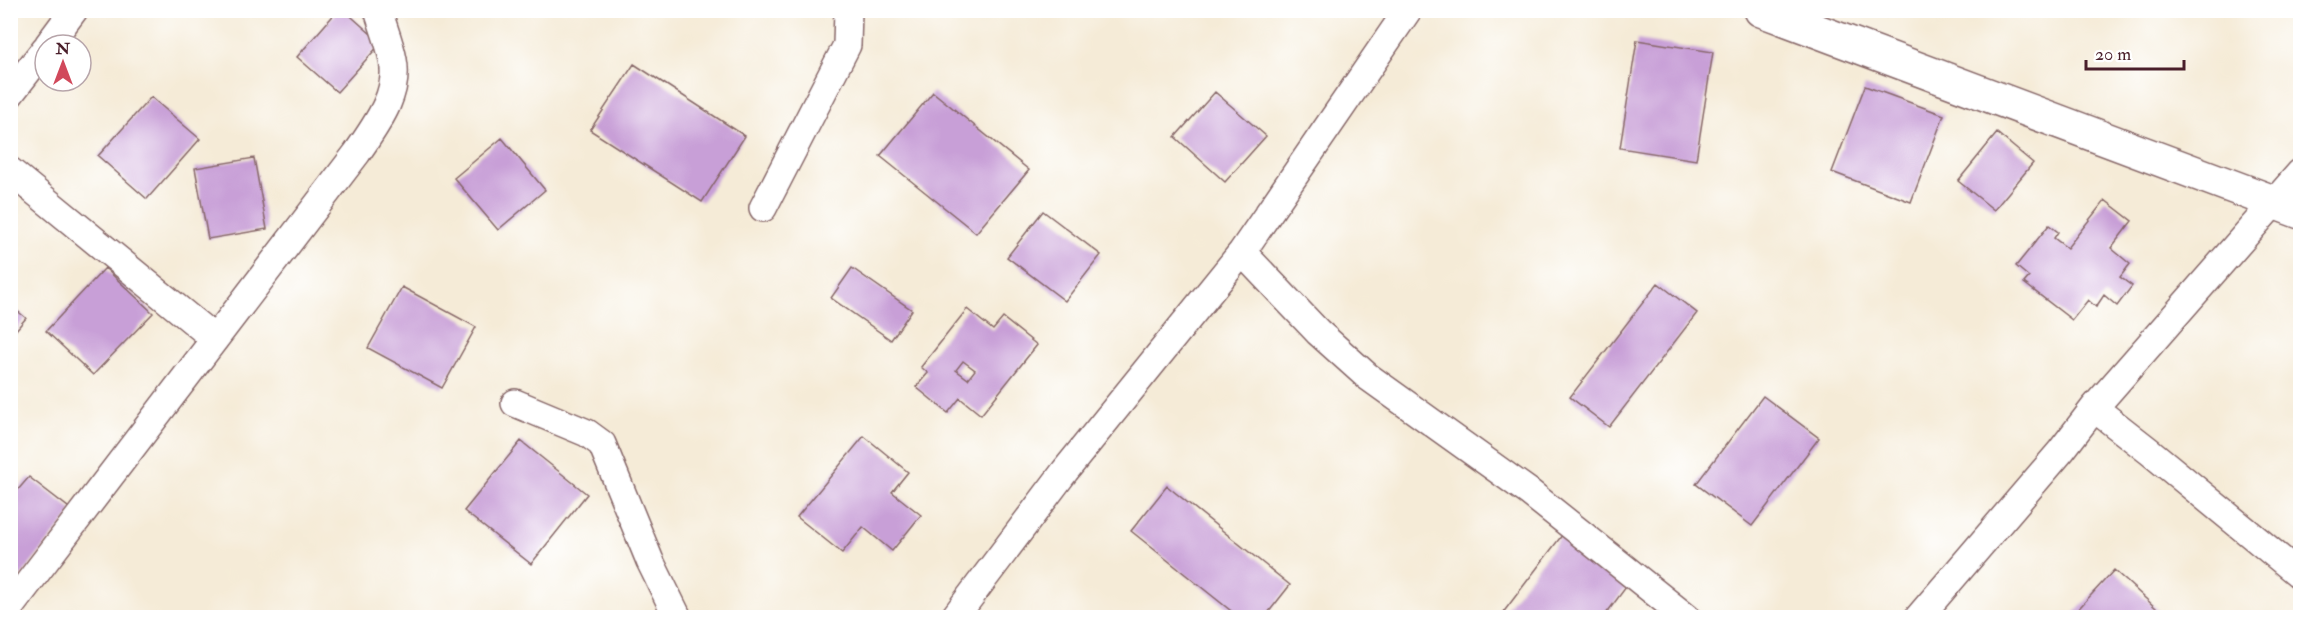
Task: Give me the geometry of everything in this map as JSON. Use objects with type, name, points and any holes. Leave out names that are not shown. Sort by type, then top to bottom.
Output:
[{"type":"street","points":[[57,33],[74,10]]},
{"type":"street","points":[[10,607],[357,153],[380,118],[392,90],[393,62],[378,10]]},
{"type":"street","points":[[763,208],[847,45],[848,10]]},
{"type":"street","points":[[954,618],[1065,471],[1242,252],[1408,10]]},
{"type":"street","points":[[1761,10],[1849,41],[2288,208]]},
{"type":"street","points":[[10,94],[33,64]]},
{"type":"street","points":[[10,171],[215,339]]},
{"type":"street","points":[[1918,618],[2061,451],[2094,408],[2288,208],[2301,173]]},
{"type":"street","points":[[1242,252],[1318,332],[1367,376],[1529,492],[1688,618]]},
{"type":"street","points":[[515,402],[587,433],[602,444],[650,561],[678,618]]},
{"type":"street","points":[[2094,408],[2301,575]]},
{"type":"building","points":[[338,10],[344,10],[381,43],[337,92],[297,57]]},
{"type":"building","points":[[1637,40],[1713,52],[1696,160],[1620,148]]},
{"type":"building","points":[[634,64],[745,136],[702,202],[590,130]]},
{"type":"building","points":[[1865,86],[1944,115],[1911,202],[1832,172]]},
{"type":"building","points":[[933,92],[1029,170],[976,233],[880,156]]},
{"type":"building","points":[[1215,92],[1266,136],[1225,182],[1175,137]]},
{"type":"building","points":[[151,97],[200,139],[147,199],[98,156]]},
{"type":"building","points":[[1997,133],[2033,163],[1994,210],[1958,181]]},
{"type":"building","points":[[502,138],[545,190],[498,230],[454,178]]},
{"type":"building","points":[[254,158],[267,229],[208,239],[195,168]]},
{"type":"building","points":[[2105,200],[2132,221],[2111,248],[2130,264],[2120,277],[2132,286],[2117,306],[2104,295],[2096,307],[2088,300],[2072,320],[2024,283],[2029,277],[2016,266],[2049,225],[2058,232],[2054,238],[2067,248]]},
{"type":"building","points":[[1043,211],[1101,255],[1065,301],[1007,257]]},
{"type":"building","points":[[105,268],[153,313],[93,375],[46,331]]},
{"type":"building","points":[[852,268],[912,310],[891,340],[831,298]]},
{"type":"building","points":[[1658,283],[1697,313],[1609,427],[1570,397]]},
{"type":"building","points":[[402,287],[476,327],[442,388],[368,348]]},
{"type":"building","points":[[10,305],[26,318],[10,337]]},
{"type":"building","points":[[967,309],[993,330],[1003,318],[1037,345],[981,415],[960,398],[948,413],[916,387],[928,373],[921,367]],"holes":[[[963,361],[975,370],[968,379],[956,370]]]},
{"type":"building","points":[[1763,396],[1819,438],[1752,526],[1696,484]]},
{"type":"building","points":[[864,436],[908,472],[892,492],[921,515],[892,551],[863,527],[842,553],[797,517]]},
{"type":"building","points":[[521,441],[587,494],[531,564],[464,511]]},
{"type":"building","points":[[29,477],[73,511],[10,590],[10,499]]},
{"type":"building","points":[[1167,486],[1290,585],[1264,618],[1240,618],[1131,531]]},
{"type":"building","points":[[1566,530],[1632,579],[1603,618],[1499,618]]},
{"type":"building","points":[[2114,570],[2167,618],[2070,618]]}]
